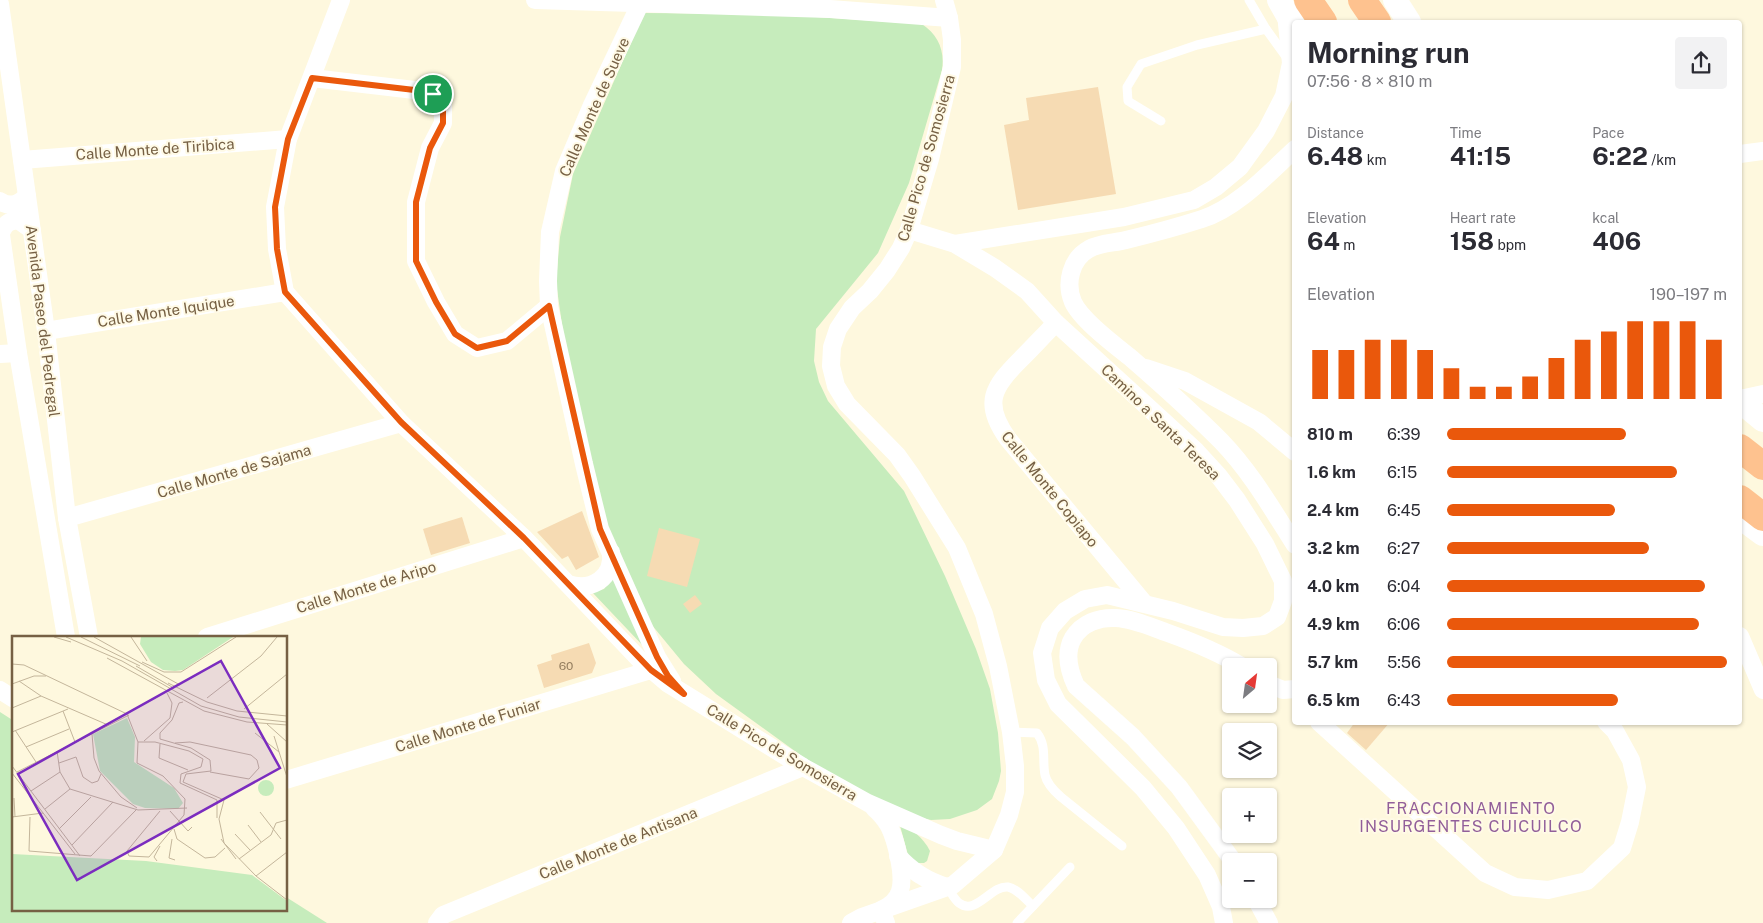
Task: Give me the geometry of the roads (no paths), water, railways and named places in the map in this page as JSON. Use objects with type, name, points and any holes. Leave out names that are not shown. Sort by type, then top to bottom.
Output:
[{"type":"highway","points":[[1326,0],[1339,20]]},
{"type":"highway","points":[[1347,0],[1361,20]]},
{"type":"highway","points":[[1362,0],[1376,20]]},
{"type":"highway","points":[[1292,10],[1318,20]]},
{"type":"highway","points":[[1742,433],[1763,449]]},
{"type":"highway","points":[[1742,450],[1763,466]]},
{"type":"highway","points":[[1742,469],[1763,485]]},
{"type":"highway","points":[[1742,482],[1763,497]]},
{"type":"highway","points":[[1742,501],[1763,517]]},
{"type":"main road","points":[[1395,0],[1408,20]]},
{"type":"main road","points":[[1742,402],[1763,420]]},
{"type":"main road","points":[[1742,519],[1763,534]]},
{"type":"street","points":[[285,292],[277,249],[275,207],[288,139],[341,0]]},
{"type":"street","points":[[535,0],[640,4],[770,4],[949,18]]},
{"type":"street","points":[[830,9],[857,0]]},
{"type":"street","name":"Calle Pico de Somosierra","points":[[851,923],[862,916],[884,917],[953,885],[994,850],[1009,815],[1015,792],[1015,766],[1011,732],[998,666],[984,614],[957,548],[912,476],[880,437],[847,404],[836,386],[831,366],[832,347],[838,329],[852,308],[870,291],[887,270],[902,248],[909,230],[930,158],[952,67],[952,40],[944,0]]},
{"type":"street","name":"Avenida Paseo del Pedregal","points":[[0,4],[46,331],[67,518],[89,636]]},
{"type":"street","name":"Calle Monte de Sueve","points":[[640,4],[592,105],[564,171],[550,232],[549,306],[600,529],[657,657],[668,676],[684,694]]},
{"type":"street","name":"Camino a Santa Teresa","points":[[955,244],[1124,217],[1194,200],[1216,187],[1240,167],[1266,131],[1284,96],[1292,63],[1292,10]]},
{"type":"street","points":[[312,78],[423,91],[433,94],[443,101],[443,123],[430,148],[416,202],[416,261],[436,302],[455,334],[477,348],[507,341],[549,306]]},
{"type":"street","name":"Calle Monte de Tiribica","points":[[22,160],[288,139]]},
{"type":"street","points":[[1742,154],[1763,151]]},
{"type":"street","name":"Camino a Santa Teresa","points":[[1292,152],[1241,197],[1204,218],[1090,248],[1072,269],[1069,286],[1073,303],[1078,310],[1233,454],[1259,487],[1292,540]]},
{"type":"street","points":[[0,200],[13,205],[27,196]]},
{"type":"street","points":[[1124,217],[1126,240]]},
{"type":"street","points":[[0,231],[11,221],[18,220],[32,230]]},
{"type":"street","name":"Camino a Santa Teresa","points":[[909,230],[955,244],[995,268],[1027,291],[1056,323],[1196,451],[1218,475],[1237,500],[1265,544],[1283,581],[1283,601],[1277,617],[1263,626],[1243,628],[1222,627],[1144,603],[1107,595],[1085,599],[1065,611],[1050,628],[1042,653],[1046,680],[1058,704],[1143,788],[1176,828],[1207,875],[1221,907],[1224,923]]},
{"type":"street","name":"Avenida Paseo del Pedregal","points":[[0,231],[18,353],[66,636]]},
{"type":"street","name":"Calle Pico de Somosierra","points":[[285,292],[401,422],[524,538],[651,670],[684,694],[803,767],[868,803],[941,835],[966,844],[994,850]]},
{"type":"street","name":"Calle Monte Iquique","points":[[46,331],[285,292]]},
{"type":"street","name":"Calle Monte Copiapo","points":[[1056,323],[999,382],[993,406],[995,415],[1002,432],[1144,603]]},
{"type":"street","points":[[0,354],[18,353]]},
{"type":"street","points":[[1140,367],[1185,381],[1259,422],[1292,450]]},
{"type":"street","points":[[1742,399],[1763,394]]},
{"type":"street","points":[[30,421],[38,428],[46,430],[52,428],[56,422]]},
{"type":"street","name":"Calle Monte de Sajama","points":[[67,518],[401,422]]},
{"type":"street","name":"Calle Monte de Aripo","points":[[210,636],[524,538]]},
{"type":"street","points":[[568,584],[581,587],[600,581],[608,571],[612,558],[611,551]]},
{"type":"street","points":[[1227,853],[1168,775],[1133,737],[1076,686],[1071,677],[1068,658],[1072,640],[1082,627],[1098,620],[1117,618],[1133,621],[1187,640],[1214,650],[1228,658]]},
{"type":"street","points":[[1742,641],[1763,690]]},
{"type":"street","name":"Calle Monte de Funiar","points":[[288,779],[651,670]]},
{"type":"street","points":[[0,690],[12,698]]},
{"type":"street","points":[[1322,725],[1485,872],[1515,887],[1548,890],[1587,881],[1622,848],[1638,787],[1631,760],[1615,730],[1609,725]]},
{"type":"street","name":"Calle Monte de Antisana","points":[[437,923],[443,915],[803,767]]},
{"type":"street","points":[[868,803],[876,809],[888,825],[898,856],[901,879],[900,890],[884,917]]},
{"type":"street","points":[[898,856],[919,876],[947,887]]},
{"type":"street","points":[[1261,908],[1269,923]]},
{"type":"lane","points":[[1249,0],[1266,29],[1292,63]]},
{"type":"lane","points":[[1161,121],[1128,101],[1127,87],[1141,64],[1197,45],[1266,29]]},
{"type":"lane","points":[[1011,732],[1037,733],[1043,741],[1045,777],[1052,788],[1122,846]]},
{"type":"lane","points":[[1018,923],[1070,867]]},
{"type":"lane","points":[[947,887],[958,902],[965,906],[972,906],[1000,888],[1016,890],[1033,906]]},
{"type":"district","name":"FRACCIONAMIENTO INSURGENTES CUICUILCO","points":[[1471,817]]}]
